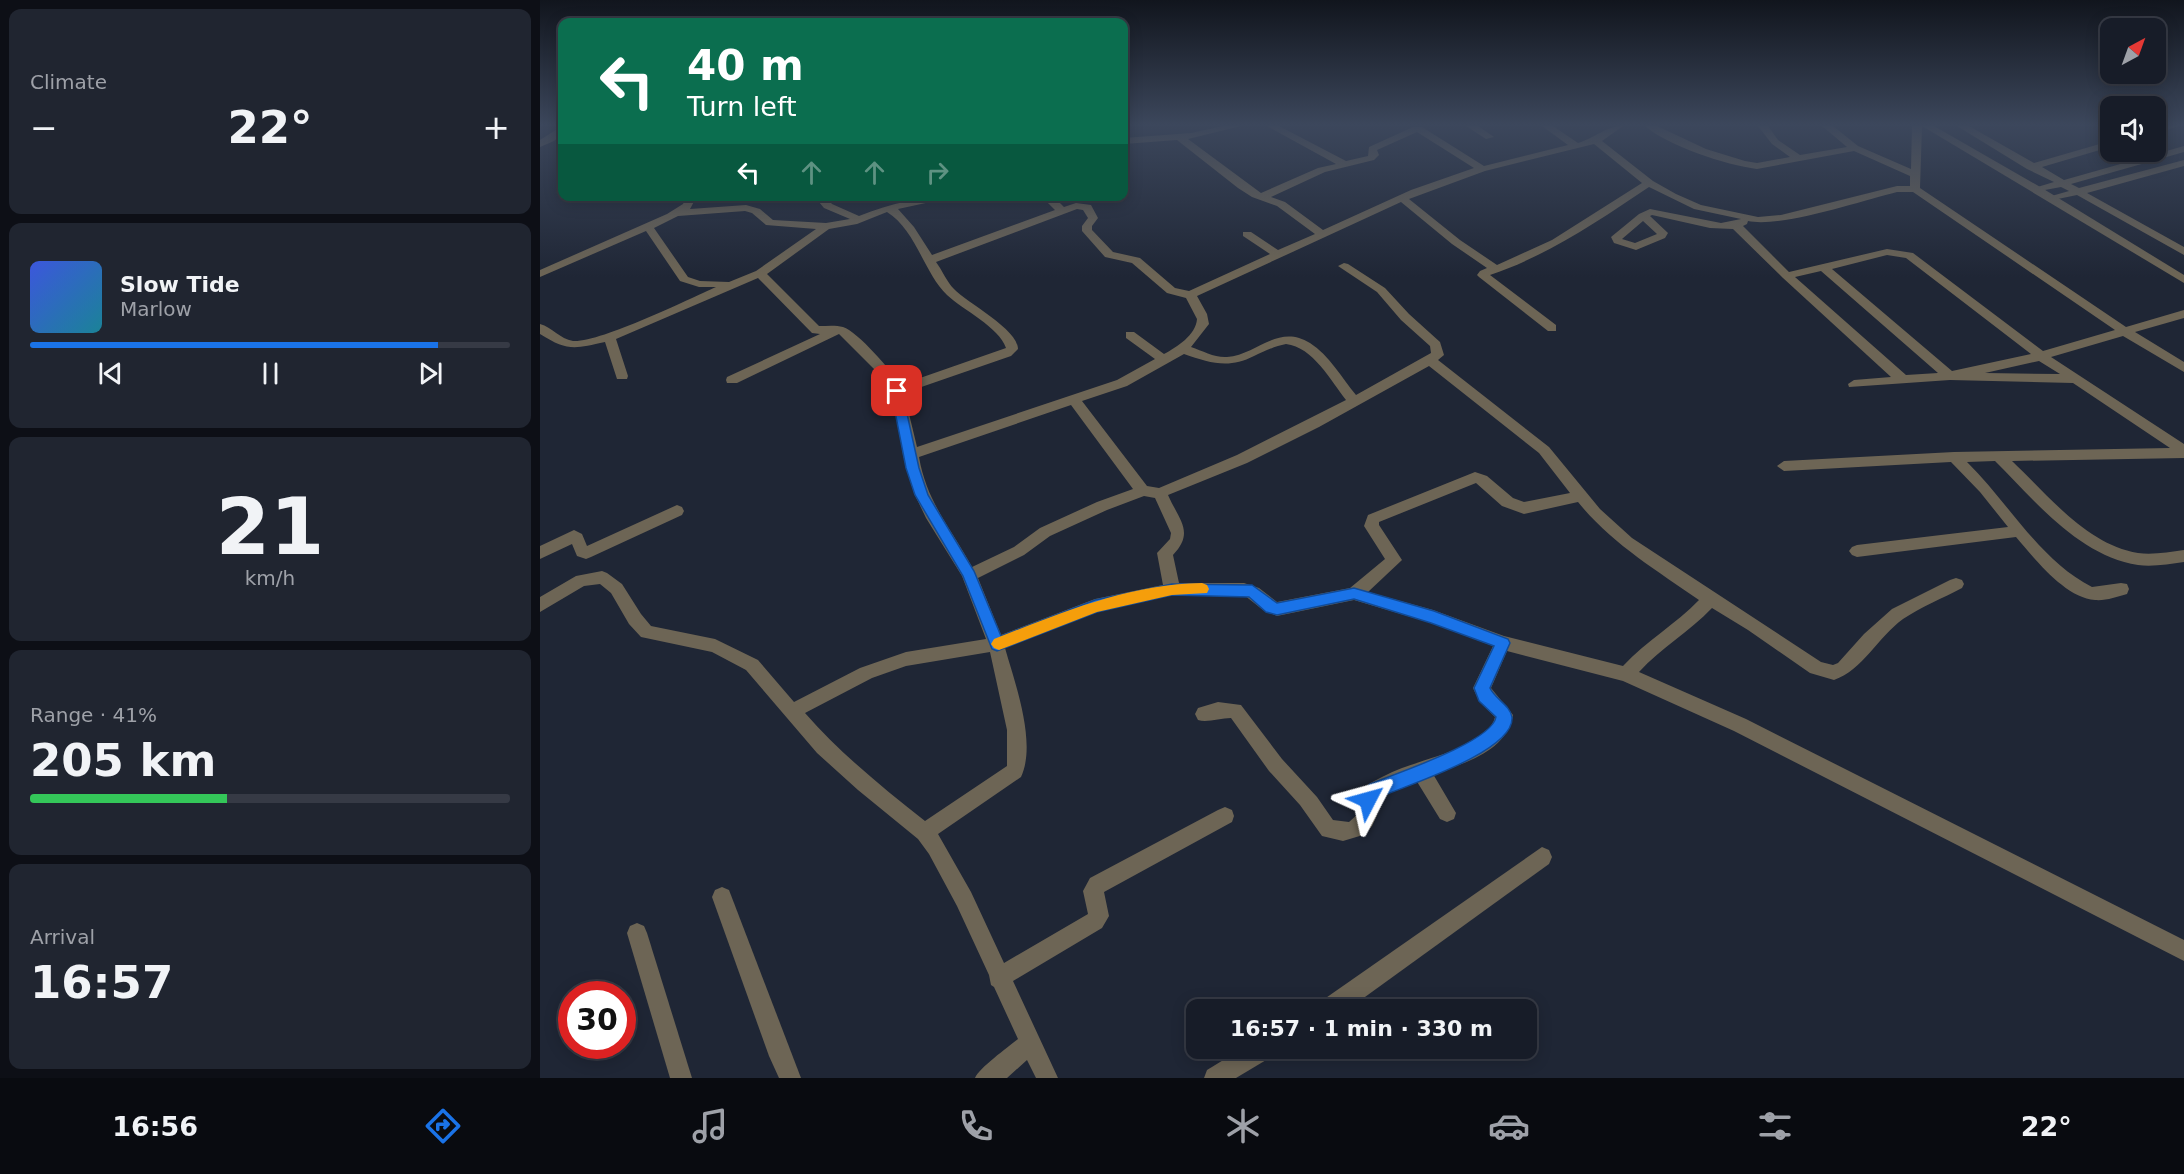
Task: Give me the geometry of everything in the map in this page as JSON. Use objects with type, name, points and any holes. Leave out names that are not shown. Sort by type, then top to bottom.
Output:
[{"type":"street","points":[[1230,176],[1262,197],[1281,204],[1323,236]]},
{"type":"street","points":[[1262,197],[1308,176]]},
{"type":"street","points":[[930,260],[1076,206],[1087,207],[1093,218],[1087,225],[1087,231],[1107,253],[1136,260],[1171,291],[1190,295],[1402,198],[1462,176]]},
{"type":"street","points":[[1641,176],[1649,183],[1698,207],[1747,218],[1771,220],[1897,189],[1915,189],[2124,332],[2184,368]]},
{"type":"street","points":[[1915,189],[1916,176]]},
{"type":"street","points":[[2014,176],[2184,280]]},
{"type":"street","points":[[2023,176],[2031,181],[2038,190]]},
{"type":"street","points":[[2049,176],[2184,252]]},
{"type":"street","points":[[2038,190],[2085,176]]},
{"type":"street","points":[[2052,199],[2137,176]]},
{"type":"street","points":[[1552,328],[1484,276],[1484,273],[1526,259],[1561,242],[1649,183]]},
{"type":"street","points":[[1402,198],[1456,242],[1496,269]]},
{"type":"street","points":[[540,274],[677,213],[690,201]]},
{"type":"street","points":[[824,201],[828,206],[858,219]]},
{"type":"street","points":[[677,213],[746,208],[756,211],[770,223],[826,226],[846,224],[888,208],[923,201]]},
{"type":"street","points":[[1051,201],[1062,211]]},
{"type":"street","points":[[888,208],[908,226],[950,292],[1003,332],[1012,344],[1012,349],[897,391]]},
{"type":"street","points":[[1643,216],[1653,212],[1718,226],[1736,225],[1747,218]]},
{"type":"street","points":[[1736,225],[1787,276],[1903,380]]},
{"type":"street","points":[[648,226],[684,279],[699,284],[732,284]]},
{"type":"street","points":[[540,328],[562,343],[576,345],[609,337],[760,273],[789,255],[826,226]]},
{"type":"street","points":[[1247,234],[1278,255]]},
{"type":"street","points":[[1787,276],[1887,252],[1909,255],[2041,356],[2079,379],[2184,452]]},
{"type":"street","points":[[969,575],[1019,552],[1045,532],[1143,491],[1160,494],[1242,459],[1355,402],[1437,355],[1436,345],[1405,317],[1381,290],[1344,266]]},
{"type":"street","points":[[1822,267],[1950,376]]},
{"type":"street","points":[[760,273],[808,324],[821,331],[836,330],[846,333],[897,391],[910,456],[928,510],[969,575],[997,644],[1017,738],[1018,760],[1015,771],[925,832]]},
{"type":"street","points":[[910,456],[1075,401],[1122,383],[1165,361],[1183,349],[1202,329],[1204,318],[1190,295]]},
{"type":"street","points":[[1950,376],[2041,356],[2184,314]]},
{"type":"street","points":[[732,380],[836,330]]},
{"type":"street","points":[[1130,335],[1165,361]]},
{"type":"street","points":[[609,337],[622,376]]},
{"type":"street","points":[[1183,349],[1217,360],[1229,361],[1241,358],[1277,340],[1294,340],[1311,351],[1355,402]]},
{"type":"street","points":[[1430,360],[1491,411],[1544,450],[1580,496],[1627,542],[1710,600],[1754,625],[1816,668],[1828,673],[1844,668],[1870,639],[1898,614],[1956,584]]},
{"type":"street","points":[[1854,384],[1950,376],[2079,379]]},
{"type":"street","points":[[1075,401],[1143,491]]},
{"type":"street","points":[[1784,466],[1954,457],[2000,458],[2184,452]]},
{"type":"street","points":[[1954,457],[2054,567],[2087,593],[2095,594],[2121,589]]},
{"type":"street","points":[[2000,458],[2082,535],[2109,551],[2138,559],[2184,556]]},
{"type":"street","points":[[1354,594],[1394,561],[1371,526],[1373,519],[1475,477],[1485,481],[1503,501],[1516,507],[1524,508],[1580,496]]},
{"type":"street","points":[[1160,494],[1178,533],[1177,541],[1165,553],[1172,589]]},
{"type":"street","points":[[540,553],[573,536],[582,552],[586,553],[677,511]]},
{"type":"street","points":[[1857,552],[2019,531]]},
{"type":"street","points":[[540,605],[581,580],[602,577],[619,590],[640,627],[660,636],[715,646],[741,658],[762,676],[791,712],[834,757],[925,832],[936,847],[964,900],[998,978],[1047,1078]]},
{"type":"street","points":[[791,712],[866,673],[906,659],[997,644],[1095,606],[1172,589],[1244,589],[1252,591],[1272,608],[1277,609],[1354,594],[1434,617],[1503,643],[1626,674],[1740,725],[2069,890],[2184,951]]},
{"type":"street","points":[[1626,674],[1643,656],[1692,618],[1710,600]]},
{"type":"street","points":[[1204,714],[1218,710],[1234,710],[1281,773],[1309,802],[1321,821],[1331,830],[1347,832],[1355,829],[1370,812],[1368,800],[1370,793],[1474,749],[1500,728],[1504,723],[1504,715],[1485,696],[1482,688],[1503,643]]},
{"type":"street","points":[[1421,771],[1448,813]]},
{"type":"street","points":[[998,978],[1098,918],[1099,913],[1093,894],[1097,885],[1225,816]]},
{"type":"street","points":[[1343,999],[1542,857]]},
{"type":"street","points":[[722,897],[790,1078]]},
{"type":"street","points":[[637,933],[681,1078]]},
{"type":"street","points":[[986,1078],[998,1071],[1029,1043]]},
{"type":"street","points":[[1215,1078],[1246,1059]]},
{"type":"slow traffic","points":[[999,644],[1095,606],[1172,589],[1202,589]]},
{"type":"route","points":[[897,391],[912,468],[921,495],[969,575],[997,644],[1095,606],[1172,589],[1244,589],[1252,591],[1272,608],[1277,609],[1354,594],[1434,617],[1503,643],[1482,688],[1485,696],[1504,715],[1504,723],[1495,734],[1486,742],[1453,759],[1406,776],[1370,793],[1368,800]]}]
